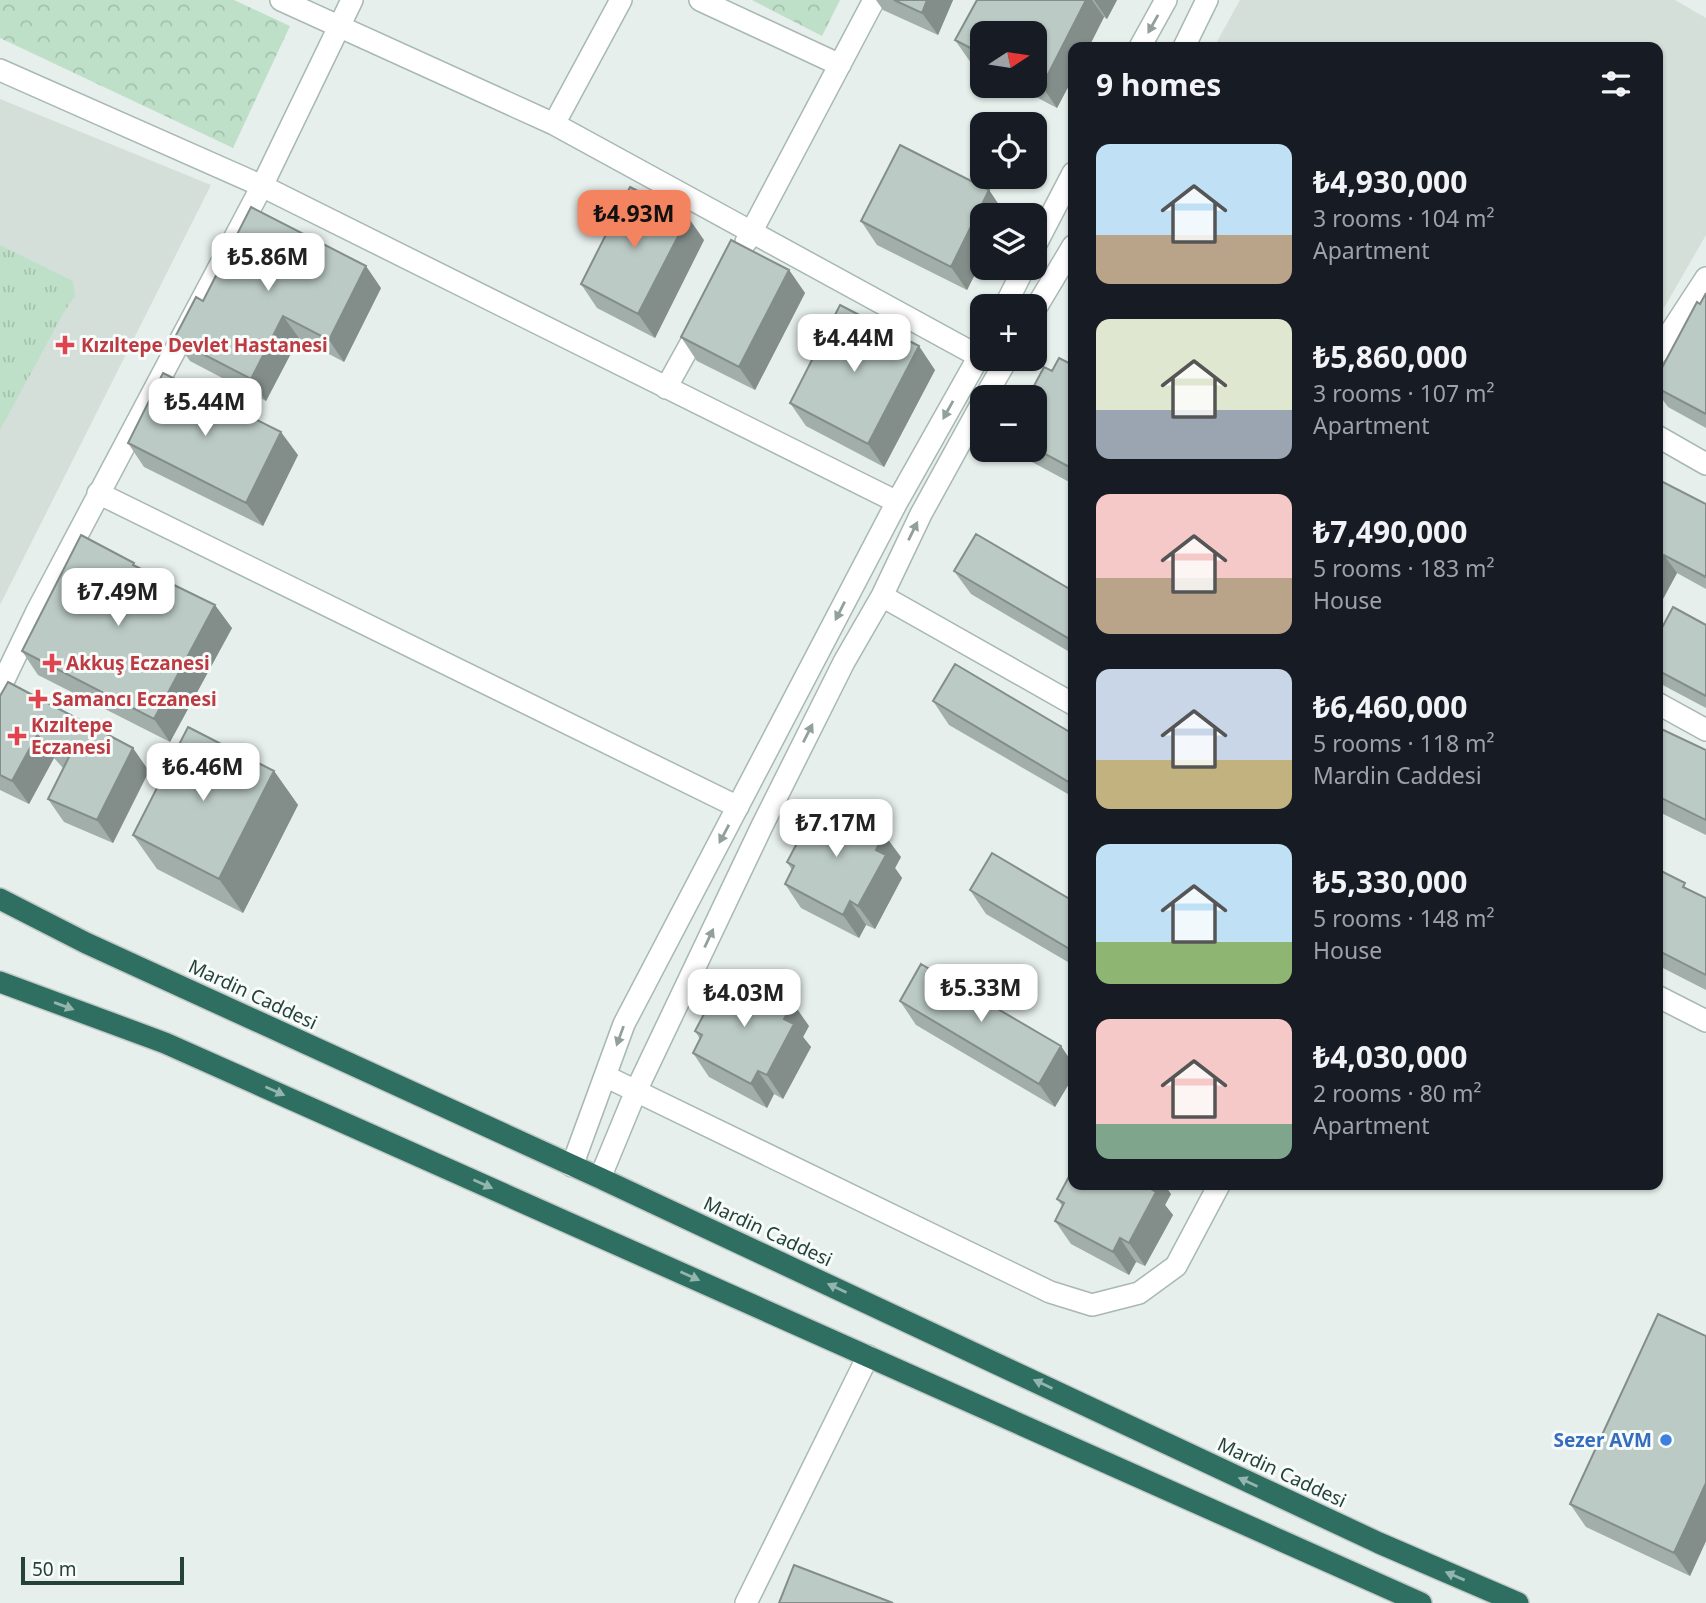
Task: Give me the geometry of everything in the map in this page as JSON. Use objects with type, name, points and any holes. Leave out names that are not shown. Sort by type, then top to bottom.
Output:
[{"type":"highway","name":"Mardin Caddesi","points":[[0,898],[86,943],[600,1178],[1378,1543],[1518,1603]]},
{"type":"highway","points":[[0,982],[165,1043],[1421,1603]]},
{"type":"street","points":[[281,0],[554,124],[970,349]]},
{"type":"street","points":[[0,688],[37,611],[262,186],[352,0]]},
{"type":"street","points":[[554,124],[621,0]]},
{"type":"street","points":[[699,0],[840,65]]},
{"type":"street","points":[[738,256],[874,0]]},
{"type":"street","points":[[1143,42],[1166,0]]},
{"type":"street","points":[[1187,42],[1208,0]]},
{"type":"street","points":[[0,70],[262,186],[897,502]]},
{"type":"street","points":[[1047,223],[1068,183]]},
{"type":"street","points":[[1044,294],[1068,254]]},
{"type":"street","points":[[1663,344],[1706,278]]},
{"type":"street","points":[[666,388],[712,304]]},
{"type":"street","points":[[572,1166],[624,1024],[897,502],[981,371]]},
{"type":"street","points":[[600,1178],[636,1091],[762,826],[844,662],[970,425]]},
{"type":"street","points":[[1663,439],[1706,464]]},
{"type":"street","points":[[99,494],[738,807]]},
{"type":"street","points":[[881,596],[1068,701]]},
{"type":"street","points":[[1663,706],[1706,730]]},
{"type":"street","points":[[1663,999],[1706,1021]]},
{"type":"street","points":[[605,1076],[1051,1292],[1092,1305],[1139,1293],[1176,1266],[1216,1190]]},
{"type":"street","points":[[746,1603],[868,1356]]},
{"type":"shaded area","points":[[1240,0],[1675,0],[1706,18],[1706,235],[1663,310],[1663,42],[1217,42]]},
{"type":"shaded area","name":"Kızıltepe Devlet Hastanesi","points":[[0,99],[211,185],[0,605]]},
{"type":"green space","points":[[0,0],[234,0],[290,26],[233,148],[0,38]]},
{"type":"green space","points":[[752,0],[840,0],[822,36]]},
{"type":"green space","points":[[0,245],[73,281],[75,296],[0,430]]},
{"type":"building","points":[[894,0],[927,0],[922,13]]},
{"type":"building","points":[[977,0],[1086,0],[1047,76],[1047,21],[970,21],[970,48],[955,40]]},
{"type":"building","points":[[900,145],[970,180],[970,189],[989,190],[983,203],[970,203],[970,228],[951,267],[861,221]]},
{"type":"building","points":[[630,187],[688,217],[638,314],[581,284]]},
{"type":"building","points":[[251,207],[366,266],[329,340],[283,316],[251,379],[174,339],[196,297],[203,301]]},
{"type":"building","points":[[731,240],[789,270],[739,367],[681,337]]},
{"type":"building","points":[[1706,293],[1706,414],[1663,391],[1663,366],[1697,302],[1700,304]]},
{"type":"building","points":[[840,305],[919,346],[868,444],[790,403]]},
{"type":"building","points":[[1059,358],[1068,362],[1068,466],[1047,455],[1047,385],[1034,385],[1042,371],[1047,371],[1047,368],[1052,371]]},
{"type":"building","points":[[163,373],[281,432],[246,503],[128,443]]},
{"type":"building","points":[[1663,482],[1706,504],[1706,577],[1664,555],[1663,557]]},
{"type":"building","points":[[976,534],[1068,588],[1068,638],[954,571]]},
{"type":"building","points":[[81,535],[134,563],[133,565],[215,605],[154,719],[22,651]]},
{"type":"building","points":[[1673,607],[1706,625],[1706,696],[1663,673],[1663,626]]},
{"type":"building","points":[[955,664],[1068,731],[1068,782],[933,701]]},
{"type":"building","points":[[8,682],[133,748],[97,820],[48,799],[69,757],[51,748],[37,735],[12,781],[0,775],[0,696]]},
{"type":"building","points":[[188,727],[274,771],[219,879],[133,835]]},
{"type":"building","points":[[1663,730],[1706,750],[1706,820],[1663,799]]},
{"type":"building","points":[[828,803],[884,834],[876,850],[886,855],[858,906],[850,901],[843,915],[785,884],[794,866],[787,862],[813,813],[821,817]]},
{"type":"building","points":[[992,853],[1068,898],[1068,948],[970,890]]},
{"type":"building","points":[[1663,872],[1685,883],[1683,887],[1706,898],[1706,975],[1663,953]]},
{"type":"building","points":[[921,964],[1061,1046],[1039,1084],[900,1001]]},
{"type":"building","points":[[736,973],[793,1003],[784,1019],[794,1024],[767,1075],[758,1071],[751,1084],[693,1053],[702,1035],[695,1031],[721,982],[729,986]]},
{"type":"building","points":[[1068,1178],[1068,1190],[1156,1192],[1129,1243],[1120,1238],[1113,1252],[1055,1221],[1064,1203],[1057,1199]]},
{"type":"building","name":"Sezer AVM","points":[[1658,1314],[1706,1336],[1706,1483],[1674,1553],[1570,1504]]},
{"type":"building","points":[[794,1565],[893,1603],[779,1603]]},
{"type":"place","name":"Kızıltepe Devlet Hastanesi","points":[[65,345]]},
{"type":"place","name":"Akkuş Eczanesi","points":[[52,663]]},
{"type":"place","name":"Samancı Eczanesi","points":[[38,699]]},
{"type":"place","name":"Kızıltepe Eczanesi","points":[[17,736]]},
{"type":"place","name":"Sezer AVM","points":[[1666,1440]]}]
